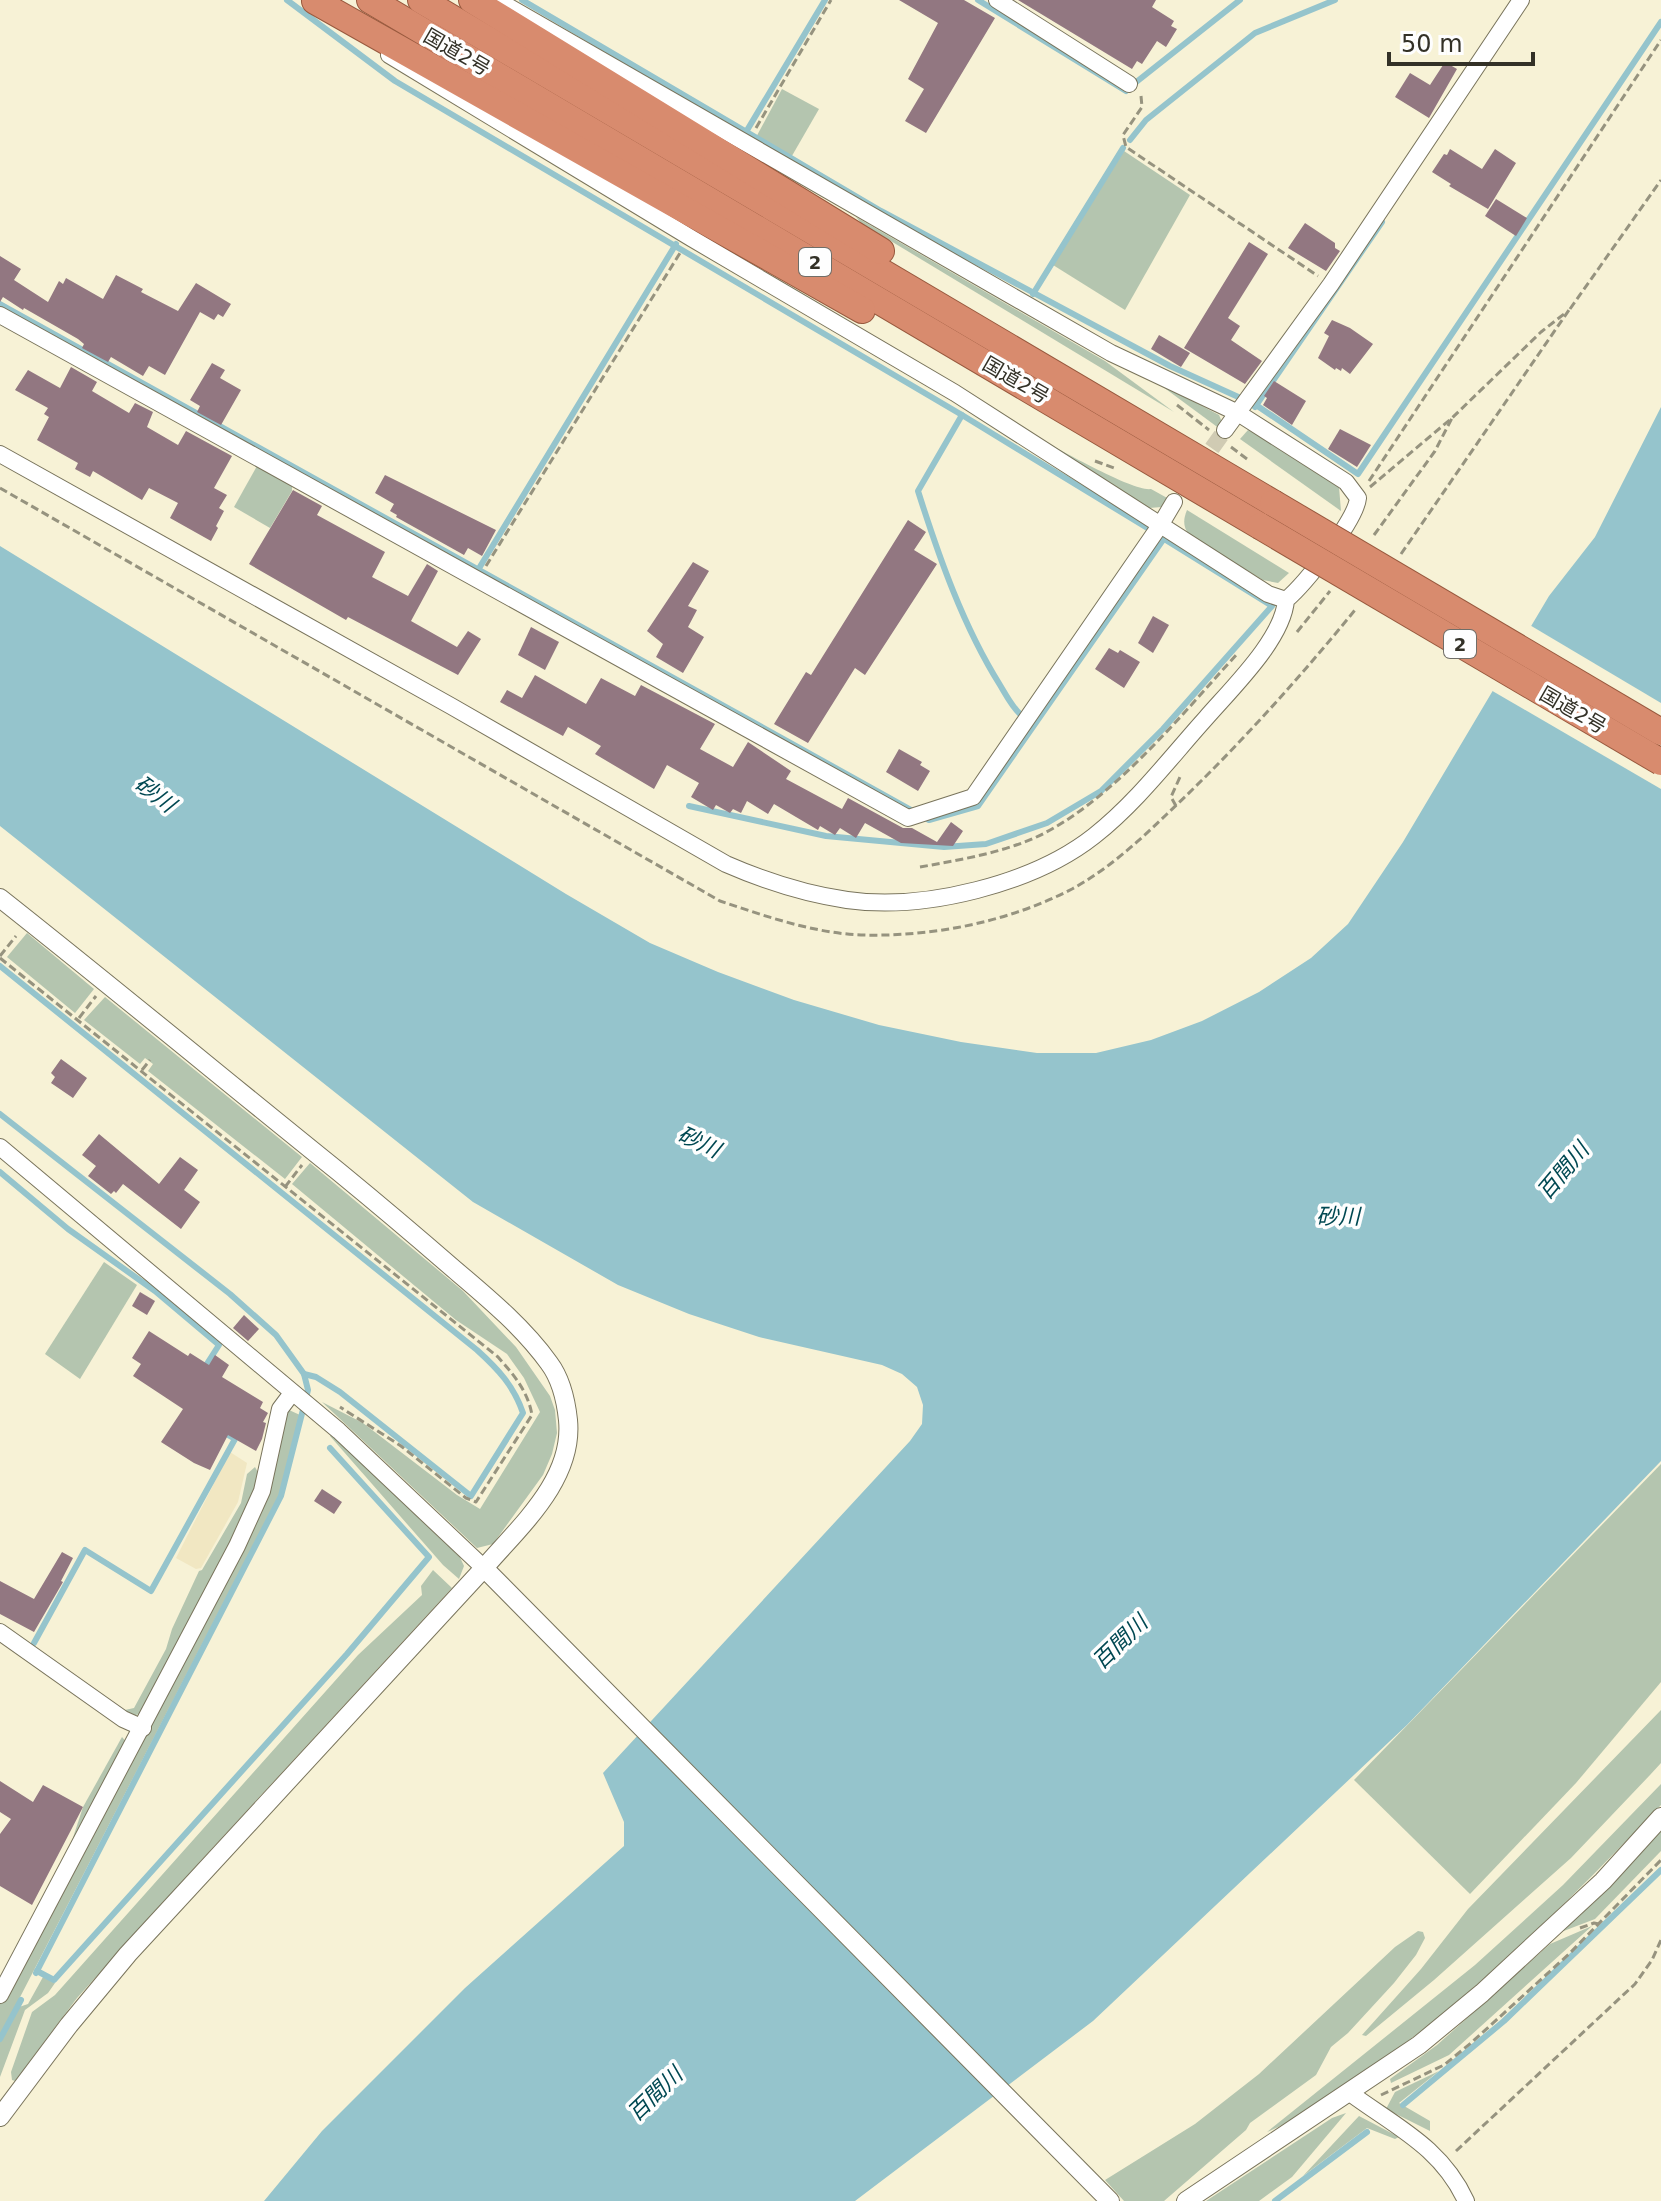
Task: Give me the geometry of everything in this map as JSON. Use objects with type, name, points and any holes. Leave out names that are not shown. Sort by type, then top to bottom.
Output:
[{"type":"highway","points":[[314,0],[1126,460]]},
{"type":"highway","name":"国道2号","points":[[370,0],[1126,460],[1267,514],[1661,732]]},
{"type":"highway","name":"国道2号","points":[[421,0],[957,315],[1661,762]]},
{"type":"highway","points":[[472,0],[920,275],[957,315]]},
{"type":"street","points":[[314,0],[405,67],[955,393],[1268,594],[1286,600]]},
{"type":"street","points":[[0,454],[726,864],[758,878],[851,900],[936,898],[978,891],[1059,859],[1091,839],[1126,810],[1254,664],[1285,614],[1286,600],[1301,586],[1354,515],[1358,498],[1346,482],[1244,405],[1111,353],[497,0]]},
{"type":"street","points":[[997,0],[1129,84]]},
{"type":"street","points":[[1220,435],[1331,284],[1521,0]]},
{"type":"street","points":[[0,315],[908,818],[973,797],[1174,502]]},
{"type":"street","points":[[0,898],[485,1295],[552,1366],[564,1396],[568,1423],[567,1450],[558,1475],[540,1502],[484,1568],[128,1954],[69,2025],[0,2117]]},
{"type":"street","points":[[0,1147],[303,1401],[484,1568],[1110,2201]]},
{"type":"street","points":[[0,1995],[237,1546],[262,1491],[280,1409],[303,1401]]},
{"type":"street","points":[[0,1632],[123,1719],[143,1728]]},
{"type":"street","points":[[1186,2201],[1263,2147],[1357,2098],[1482,1993],[1603,1881],[1661,1817]]},
{"type":"street","points":[[1357,2098],[1423,2142],[1466,2201]]},
{"type":"path","points":[[753,133],[831,0]]},
{"type":"path","points":[[1358,498],[1661,40]]},
{"type":"path","points":[[1129,84],[1141,96],[1142,107],[1123,135],[1126,147],[1331,284]]},
{"type":"path","points":[[1398,558],[1661,180]]},
{"type":"path","points":[[484,569],[677,254],[682,252]]},
{"type":"path","points":[[1358,498],[1452,418],[1541,332],[1569,310]]},
{"type":"path","points":[[1167,397],[1220,435],[1247,460]]},
{"type":"path","points":[[1087,458],[1126,460]]},
{"type":"path","points":[[0,488],[720,901],[785,922],[859,935],[943,931],[1015,914],[1073,888],[1128,851],[1200,783],[1315,659],[1361,603]]},
{"type":"path","points":[[920,867],[965,859],[1024,842],[1098,798],[1245,645]]},
{"type":"path","points":[[14,938],[0,957],[498,1357],[517,1379],[530,1403],[532,1415],[476,1502],[466,1498],[401,1446],[351,1413],[323,1398],[303,1401]]},
{"type":"path","points":[[78,1020],[90,1003]]},
{"type":"path","points":[[141,1071],[150,1060]]},
{"type":"path","points":[[285,1187],[299,1168]]},
{"type":"path","points":[[1357,2098],[1444,2065],[1569,1954],[1661,1860]]},
{"type":"path","points":[[1442,2164],[1635,1984],[1652,1960],[1661,1940]]},
{"type":"green space","points":[[782,89],[819,109],[789,161],[754,141]]},
{"type":"green space","points":[[1124,151],[1190,195],[1125,310],[1053,265]]},
{"type":"green space","points":[[856,217],[1105,361],[1174,412],[861,223]]},
{"type":"green space","points":[[1155,381],[1219,415],[1222,422],[1220,429]]},
{"type":"green space","points":[[1248,430],[1265,437],[1339,487],[1341,511],[1240,439]]},
{"type":"green space","points":[[1047,443],[1116,478],[1151,489],[1169,499],[1162,507],[1149,508]]},
{"type":"green space","points":[[257,466],[292,486],[270,528],[234,507]]},
{"type":"green space","points":[[1187,510],[1289,573],[1278,583],[1263,580],[1189,535],[1184,523]]},
{"type":"green space","points":[[27,933],[94,989],[75,1013],[7,957]]},
{"type":"green space","points":[[105,997],[302,1157],[285,1179],[148,1071],[153,1064],[145,1058],[140,1064],[84,1020]]},
{"type":"green space","points":[[310,1163],[463,1291],[516,1347],[550,1396],[557,1433],[552,1454],[543,1475],[493,1544],[477,1548],[322,1402],[363,1423],[480,1509],[540,1412],[524,1378],[507,1354],[456,1320],[292,1184]]},
{"type":"green space","points":[[104,1262],[137,1285],[80,1379],[45,1354]]},
{"type":"green space","points":[[289,1410],[300,1415],[279,1495],[0,2036],[0,2004],[263,1504],[284,1412]]},
{"type":"green space","points":[[333,1433],[458,1553],[464,1566],[459,1579],[443,1565],[330,1436]]},
{"type":"green space","points":[[1661,1464],[1661,1682],[1576,1783],[1470,1894],[1354,1780]]},
{"type":"green space","points":[[255,1467],[260,1476],[247,1509],[142,1713],[133,1716],[125,1710],[134,1708],[166,1649],[199,1571],[241,1503],[247,1474]]},
{"type":"green space","points":[[433,1570],[452,1588],[77,1998],[15,2081],[12,2080],[11,2072],[32,2012],[55,1995],[358,1655],[422,1595],[421,1586]]},
{"type":"green space","points":[[1661,1710],[1661,1763],[1650,1775],[1571,1858],[1434,1980],[1366,2036],[1362,2035],[1421,1969],[1468,1909]]},
{"type":"green space","points":[[122,1737],[128,1744],[67,1856],[83,1807]]},
{"type":"green space","points":[[1661,1784],[1661,1805],[1507,1958],[1381,2061],[1303,2113],[1267,2132],[1475,1965],[1563,1885]]},
{"type":"green space","points":[[1661,1831],[1661,1851],[1595,1919],[1561,1932]]},
{"type":"green space","points":[[1592,1926],[1449,2055],[1391,2083],[1390,2079],[1437,2045],[1550,1944]]},
{"type":"green space","points":[[1418,1931],[1423,1932],[1425,1938],[1416,1955],[1348,2033],[1331,2047],[1316,2075],[1250,2123],[1246,2130],[1164,2201],[1124,2201],[1105,2180],[1195,2124],[1259,2074],[1395,1947]]},
{"type":"green space","points":[[43,1977],[55,1983],[48,1993],[25,2010],[0,2077],[0,2042],[19,2007],[28,2004]]},
{"type":"green space","points":[[1439,2071],[1399,2103],[1430,2121],[1430,2131],[1386,2109],[1395,2092]]},
{"type":"green space","points":[[1346,2113],[1292,2177],[1259,2201],[1206,2201],[1332,2118]]},
{"type":"green space","points":[[1359,2116],[1399,2137],[1395,2139],[1367,2128],[1303,2176]]},
{"type":"sand","points":[[230,1452],[247,1463],[238,1502],[201,1568],[196,1569],[176,1558]]},
{"type":"water","points":[[1661,407],[1661,1461],[1407,1725],[1093,2021],[855,2201],[264,2201],[322,2131],[465,1988],[624,1846],[624,1822],[603,1773],[910,1441],[922,1424],[923,1405],[917,1387],[902,1374],[882,1365],[759,1337],[689,1314],[618,1285],[473,1202],[0,826],[0,546],[650,943],[794,1000],[879,1025],[961,1042],[1037,1053],[1096,1053],[1151,1040],[1202,1021],[1259,992],[1311,958],[1348,924],[1403,842],[1549,596],[1595,537]]},
{"type":"pier","points":[[1528,624],[1661,703],[1661,789],[1489,689]]},
{"type":"building","points":[[899,0],[964,0],[995,18],[926,133],[905,121],[924,89],[908,79],[938,23]]},
{"type":"building","points":[[1018,0],[1156,0],[1152,7],[1174,21],[1171,26],[1177,29],[1166,47],[1157,41],[1142,64],[1137,61],[1132,69]]},
{"type":"building","points":[[1445,62],[1457,69],[1429,118],[1395,97],[1410,73],[1430,85]]},
{"type":"building","points":[[1450,149],[1482,169],[1495,149],[1516,163],[1488,209],[1432,172]]},
{"type":"building","points":[[1496,199],[1527,218],[1516,236],[1485,216]]},
{"type":"building","points":[[1305,223],[1335,243],[1335,248],[1340,251],[1326,271],[1288,248]]},
{"type":"building","points":[[1249,242],[1268,254],[1228,318],[1240,326],[1231,340],[1262,361],[1245,384],[1184,348]]},
{"type":"building","points":[[0,256],[21,269],[14,280],[48,302],[59,281],[63,284],[66,278],[103,299],[116,275],[178,311],[196,283],[231,304],[223,317],[218,314],[214,320],[200,312],[165,375],[149,366],[143,376],[111,357],[108,362],[82,348],[84,344],[78,339],[3,297],[0,302]]},
{"type":"building","points":[[1332,320],[1373,344],[1350,374],[1342,368],[1341,371],[1335,370],[1318,358],[1329,336],[1324,333]]},
{"type":"building","points":[[1159,335],[1190,353],[1181,367],[1151,349]]},
{"type":"building","points":[[212,363],[225,370],[220,378],[241,390],[221,425],[197,412],[200,406],[190,400]]},
{"type":"building","points":[[71,367],[97,382],[92,391],[129,413],[135,403],[153,412],[147,427],[178,445],[186,431],[232,456],[214,488],[227,495],[219,508],[224,511],[211,541],[170,518],[178,503],[149,488],[142,500],[93,471],[90,477],[75,469],[78,463],[37,440],[49,417],[44,414],[48,408],[15,390],[28,370],[60,388]]},
{"type":"building","points":[[1274,381],[1306,401],[1292,425],[1263,405],[1267,398],[1264,396]]},
{"type":"building","points":[[1340,429],[1371,445],[1357,467],[1328,449]]},
{"type":"building","points":[[385,475],[496,530],[482,556],[468,548],[464,555],[396,517],[390,511],[394,504],[375,493]]},
{"type":"building","points":[[293,490],[322,506],[317,515],[385,552],[372,577],[408,596],[427,564],[438,571],[411,621],[457,647],[468,631],[481,639],[458,675],[348,617],[346,620],[249,564]]},
{"type":"building","points":[[908,520],[926,532],[914,550],[937,564],[865,675],[855,668],[808,743],[774,724],[806,672],[811,675]]},
{"type":"building","points":[[693,562],[709,571],[688,606],[697,610],[688,627],[704,637],[683,673],[656,657],[663,644],[647,631]]},
{"type":"building","points":[[1153,616],[1169,625],[1153,653],[1138,643]]},
{"type":"building","points":[[531,627],[559,642],[545,670],[518,655]]},
{"type":"building","points":[[1109,648],[1118,653],[1120,650],[1140,662],[1124,688],[1095,669]]},
{"type":"building","points":[[535,675],[586,704],[601,678],[635,696],[641,685],[715,724],[700,749],[733,767],[748,742],[791,771],[786,779],[842,809],[848,798],[903,828],[912,828],[937,842],[951,822],[963,831],[953,846],[901,843],[865,823],[856,838],[840,828],[835,835],[820,826],[818,830],[774,804],[768,814],[747,801],[741,813],[733,809],[730,813],[716,805],[713,810],[691,797],[699,783],[667,765],[654,789],[595,754],[601,746],[568,727],[563,736],[500,702],[507,690],[522,698]]},
{"type":"building","points":[[899,749],[922,762],[920,765],[930,771],[918,791],[886,772]]},
{"type":"building","points":[[61,1059],[87,1078],[73,1098],[51,1083],[55,1077],[51,1073]]},
{"type":"building","points":[[99,1134],[159,1184],[180,1157],[198,1170],[184,1190],[200,1202],[181,1229],[123,1184],[116,1193],[111,1194],[88,1176],[96,1166],[82,1155]]},
{"type":"building","points":[[140,1292],[155,1301],[147,1315],[132,1306]]},
{"type":"building","points":[[244,1315],[259,1329],[248,1341],[233,1328]]},
{"type":"building","points":[[149,1331],[188,1356],[190,1353],[209,1365],[215,1355],[229,1365],[222,1377],[263,1402],[260,1408],[268,1413],[256,1451],[228,1435],[210,1470],[161,1442],[183,1409],[133,1376],[141,1364],[132,1358]]},
{"type":"building","points":[[322,1489],[342,1502],[334,1514],[314,1501]]},
{"type":"building","points":[[62,1552],[73,1558],[34,1632],[0,1614],[0,1581],[34,1599]]},
{"type":"building","points":[[0,1781],[33,1802],[43,1785],[83,1807],[32,1905],[0,1886],[0,1834],[11,1819],[0,1812]]},
{"type":"waterway","points":[[287,0],[395,81],[962,415],[1149,529]]},
{"type":"waterway","points":[[522,0],[881,211],[1170,366],[1256,405],[1358,474],[1661,22]]},
{"type":"waterway","points":[[746,132],[825,0]]},
{"type":"waterway","points":[[978,0],[1126,91]]},
{"type":"waterway","points":[[1135,83],[1240,0]]},
{"type":"waterway","points":[[1130,140],[1146,120],[1255,33],[1335,0]]},
{"type":"waterway","points":[[1033,294],[1123,148]]},
{"type":"waterway","points":[[1255,407],[1382,222]]},
{"type":"waterway","points":[[478,570],[676,244]]},
{"type":"waterway","points":[[0,304],[913,811]]},
{"type":"waterway","points":[[962,415],[918,491],[963,615],[1009,701],[1021,715]]},
{"type":"waterway","points":[[689,806],[826,836],[944,847],[986,844],[1047,823],[1101,791],[1163,729],[1272,606],[1161,537]]},
{"type":"waterway","points":[[923,817],[929,820],[978,806],[1165,537]]},
{"type":"waterway","points":[[0,966],[477,1350],[504,1378],[523,1413],[471,1496],[340,1392],[316,1377],[304,1374]]},
{"type":"waterway","points":[[0,1114],[230,1294],[276,1335],[304,1374],[308,1390],[281,1496],[36,1973]]},
{"type":"waterway","points":[[0,1172],[68,1229],[155,1291],[219,1345],[203,1370]]},
{"type":"waterway","points":[[34,1643],[85,1550],[151,1591],[235,1439],[228,1435]]},
{"type":"waterway","points":[[37,1971],[54,1980],[347,1654],[429,1557],[330,1448]]},
{"type":"waterway","points":[[1403,2105],[1504,2021],[1661,1870]]},
{"type":"waterway","points":[[0,2039],[21,2000]]},
{"type":"waterway","points":[[1275,2201],[1367,2132]]},
{"type":"tunnel","points":[[1198,468],[1225,430]]},
{"type":"water label","name":"砂川","points":[[155,794]]},
{"type":"water label","name":"砂川","points":[[699,1142]]},
{"type":"water label","name":"百間川","points":[[1563,1171]]},
{"type":"water label","name":"砂川","points":[[1338,1216]]},
{"type":"water label","name":"百間川","points":[[1120,1642]]},
{"type":"water label","name":"百間川","points":[[655,2094]]}]
